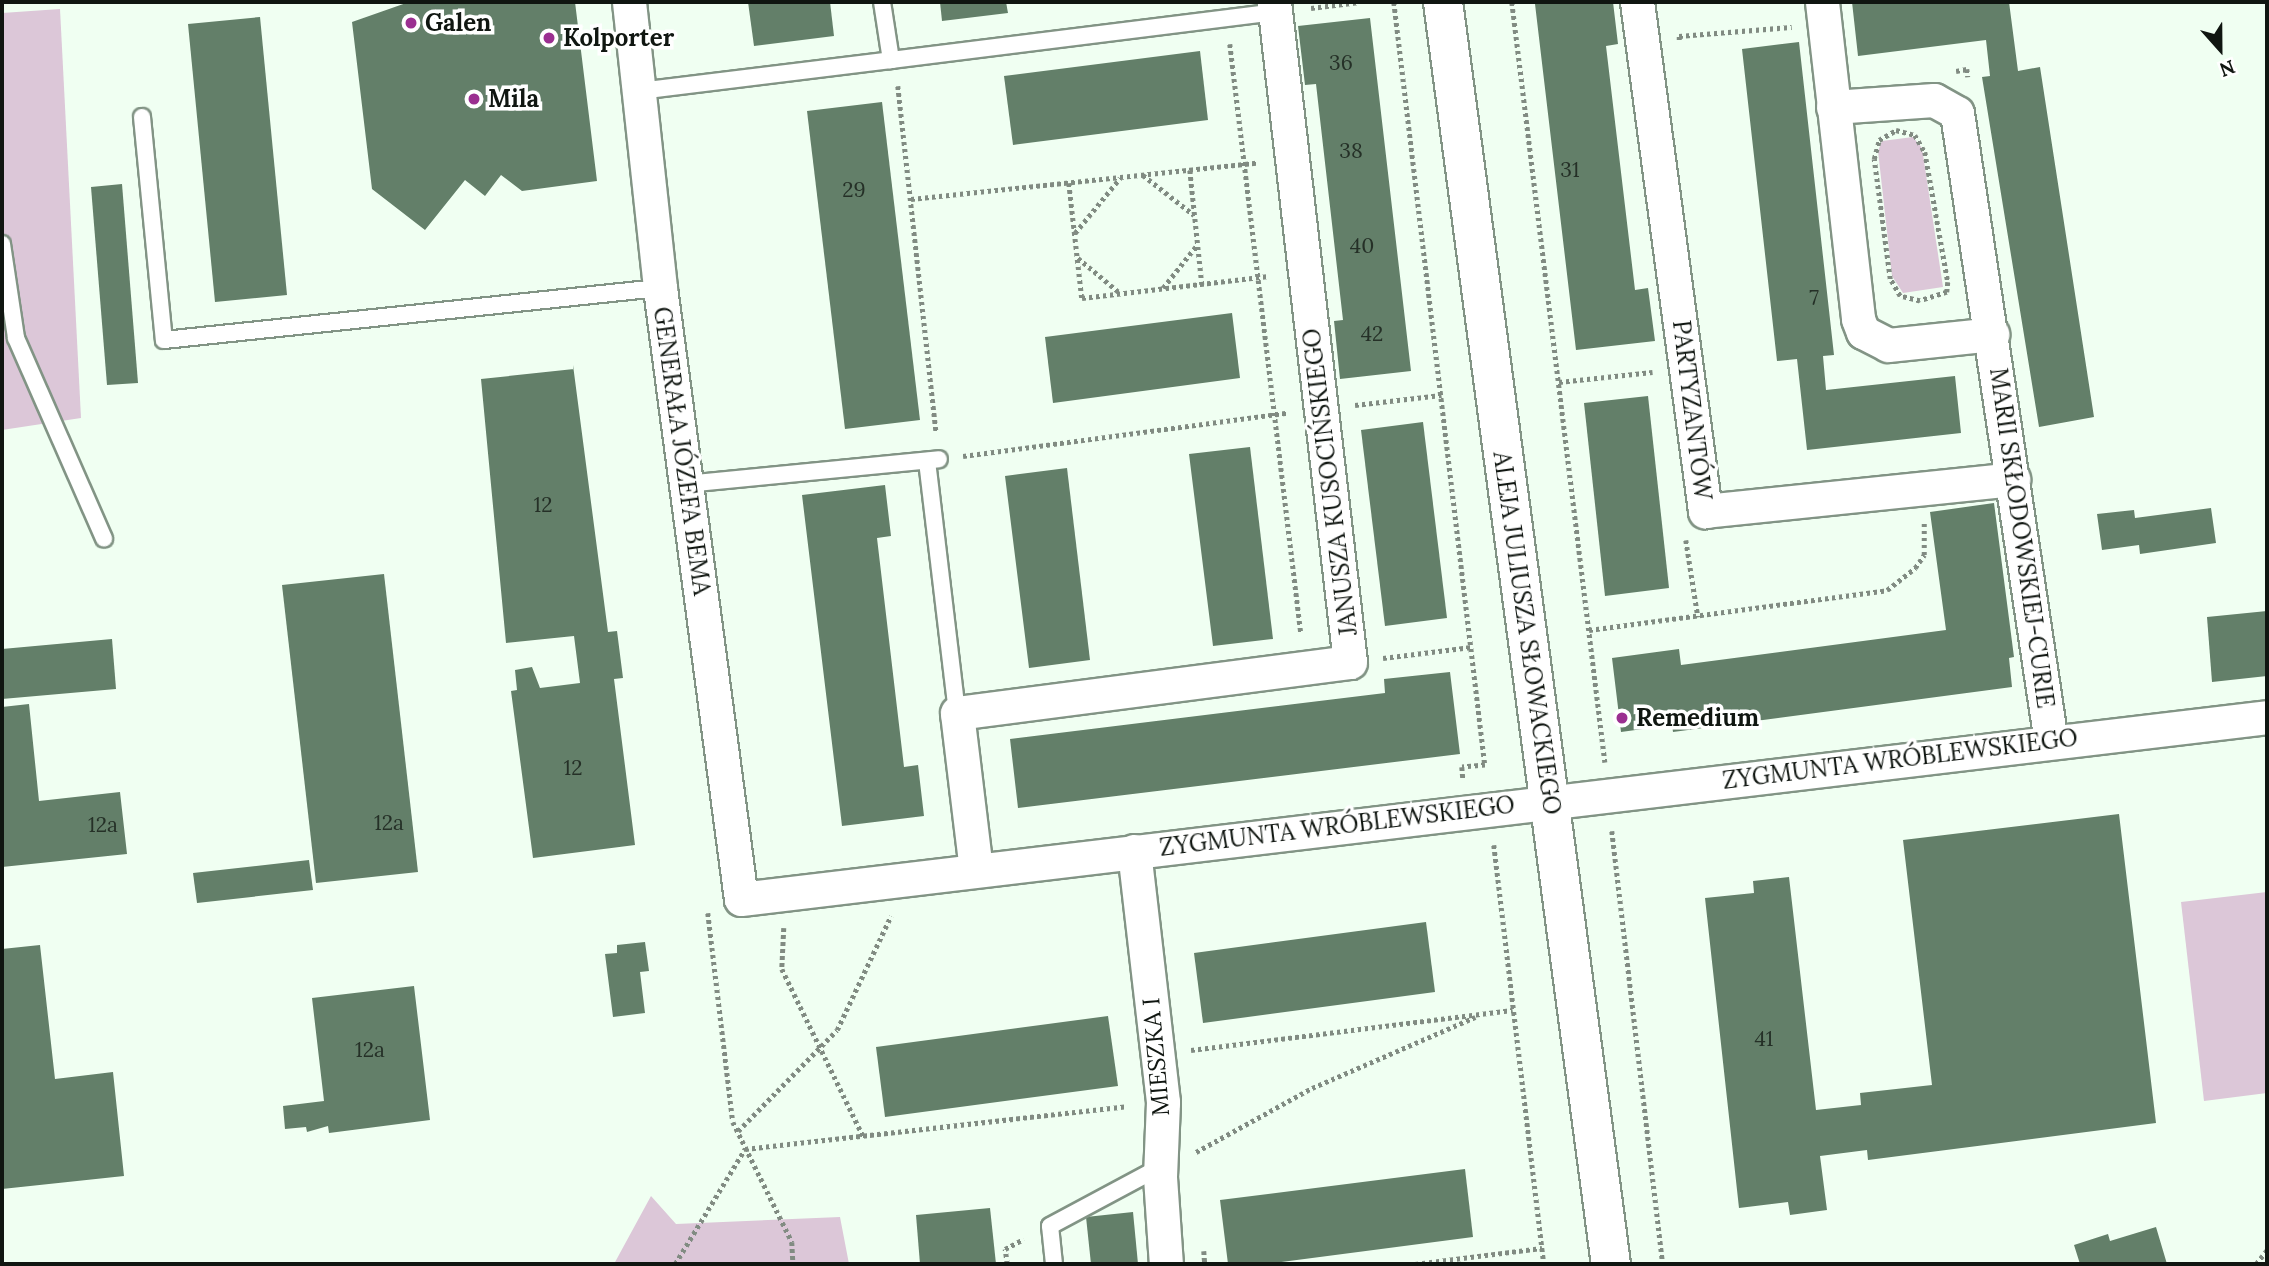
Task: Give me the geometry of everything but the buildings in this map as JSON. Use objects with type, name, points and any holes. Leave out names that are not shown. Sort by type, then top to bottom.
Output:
[{"type":"street","name":"GENERAŁA JÓZEFA BEMA","points":[[629,2],[660,288],[741,899]]},
{"type":"street","name":"ALEJA JULIUSZA SŁOWACKIEGO","points":[[1443,2],[1611,1264]]},
{"type":"street","name":"PARTYZANTÓW","points":[[1637,2],[1705,511],[2013,479]]},
{"type":"street","name":"JANUSZA KUSOCIŃSKIEGO","points":[[957,713],[1350,662],[1274,7]]},
{"type":"street","name":"MARII SKŁODOWSKIEJ-CURIE","points":[[1823,13],[1858,319],[1863,332],[1888,345],[1992,334]]},
{"type":"street","name":"MARII SKŁODOWSKIEJ-CURIE","points":[[1833,107],[1934,100],[1957,113],[2052,742]]},
{"type":"street","points":[[957,713],[976,870]]},
{"type":"street","name":"ZYGMUNTA WRÓBLEWSKIEGO","points":[[741,899],[1641,789],[2267,718]]},
{"type":"street","name":"MIESZKA I","points":[[1134,851],[1163,1102],[1175,1161],[1166,1264]]},
{"type":"lane","points":[[882,2],[893,60]]},
{"type":"lane","points":[[639,91],[1227,18],[1274,7]]},
{"type":"lane","points":[[142,117],[164,340],[660,288]]},
{"type":"lane","points":[[2,244],[16,338],[104,538]]},
{"type":"lane","points":[[686,484],[933,460],[957,713]]},
{"type":"lane","points":[[1054,1264],[1050,1226],[1175,1161]]},
{"type":"path","points":[[1274,7],[1360,2]]},
{"type":"path","points":[[1394,2],[1485,765],[1462,768],[1467,810]]},
{"type":"path","points":[[1512,2],[1605,768],[1638,764],[1641,789]]},
{"type":"path","points":[[1681,50],[1679,36],[1823,13]]},
{"type":"path","points":[[1227,18],[1305,667]]},
{"type":"path","points":[[893,60],[911,199],[933,460],[1321,408],[1441,395]]},
{"type":"path","points":[[1906,131],[1922,142],[1947,292],[1910,301],[1894,289],[1874,159],[1874,149],[1886,133],[1906,131]]},
{"type":"path","points":[[911,199],[1292,160]]},
{"type":"path","points":[[1189,170],[1202,284]]},
{"type":"path","points":[[1143,175],[1195,216]]},
{"type":"path","points":[[1074,234],[1120,178]]},
{"type":"path","points":[[1069,183],[1082,298],[1305,272]]},
{"type":"path","points":[[1163,288],[1197,244]]},
{"type":"path","points":[[1077,258],[1121,293]]},
{"type":"path","points":[[1559,382],[1664,370]]},
{"type":"path","points":[[1589,630],[1887,590],[1915,568],[1924,555],[1923,513]]},
{"type":"path","points":[[1350,662],[1471,647]]},
{"type":"path","points":[[1611,823],[1663,1264]]},
{"type":"path","points":[[1494,843],[1544,1264]]},
{"type":"path","points":[[707,904],[737,1131],[792,1242],[793,1264]]},
{"type":"path","points":[[737,1131],[822,1050],[837,1030],[895,909]]},
{"type":"path","points":[[782,969],[863,1136]]},
{"type":"path","points":[[1158,1054],[1513,1010]]},
{"type":"path","points":[[1175,1161],[1312,1088],[1482,1014]]},
{"type":"path","points":[[745,1149],[1163,1102]]},
{"type":"path","points":[[675,1264],[745,1149]]},
{"type":"path","points":[[1415,1264],[1542,1248]]},
{"type":"path","points":[[2256,1264],[2267,1250]]},
{"type":"shaded area","points":[[60,9],[81,418],[2,430],[2,13]]},
{"type":"shaded area","points":[[1913,137],[1922,148],[1943,287],[1903,293],[1892,276],[1878,151],[1882,141]]},
{"type":"shaded area","points":[[2267,892],[2267,1093],[2204,1101],[2181,902]]},
{"type":"shaded area","points":[[651,1196],[676,1224],[840,1217],[849,1264],[614,1264]]},
{"type":"place","name":"Galen","points":[[411,23]]},
{"type":"place","name":"Kolporter","points":[[549,38]]},
{"type":"place","name":"Mila","points":[[474,99]]},
{"type":"place","name":"Remedium","points":[[1622,718]]}]
